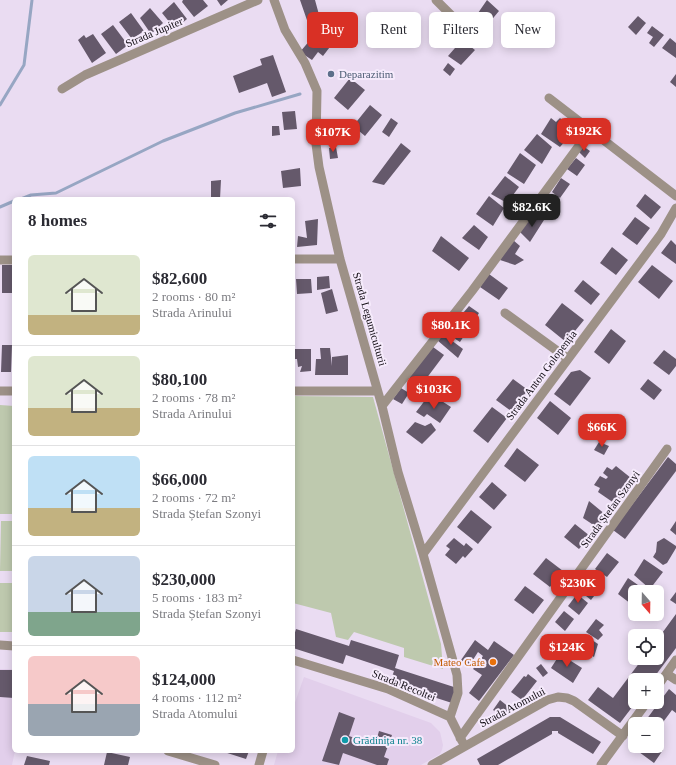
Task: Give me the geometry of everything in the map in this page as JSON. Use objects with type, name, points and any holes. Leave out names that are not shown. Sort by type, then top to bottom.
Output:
[{"type":"street","name":"Strada Jupiter","points":[[62,89],[85,75],[258,0]]},
{"type":"street","name":"Strada Legumiculturii","points":[[274,0],[285,30],[305,63],[317,91],[316,144],[319,167],[340,259],[382,406],[398,472],[457,675],[458,693],[450,717]]},
{"type":"street","points":[[436,0],[448,12]]},
{"type":"street","points":[[549,98],[676,196]]},
{"type":"street","points":[[382,406],[472,290],[584,139]]},
{"type":"street","name":"Strada Anton Golopenția","points":[[423,554],[567,358],[661,234],[676,208]]},
{"type":"street","points":[[295,259],[340,259]]},
{"type":"street","points":[[0,260],[12,260]]},
{"type":"street","points":[[505,313],[567,358]]},
{"type":"street","points":[[295,390],[377,391]]},
{"type":"street","points":[[0,391],[12,391]]},
{"type":"street","name":"Strada Ștefan Szonyi","points":[[460,738],[667,449]]},
{"type":"street","points":[[0,645],[12,646]]},
{"type":"street","points":[[664,678],[676,660]]},
{"type":"street","name":"Strada Recoltei","points":[[295,662],[388,688],[450,717]]},
{"type":"street","points":[[667,674],[676,680]]},
{"type":"street","name":"Strada Atomului","points":[[432,765],[541,704],[558,697],[567,698],[574,701],[623,736]]},
{"type":"street","points":[[601,765],[642,709]]},
{"type":"street","points":[[450,717],[465,746]]},
{"type":"street","points":[[175,753],[215,765]]},
{"type":"street","points":[[259,765],[262,753]]},
{"type":"shaded area","points":[[0,669],[12,669],[12,753],[15,753],[12,765],[0,765]]},
{"type":"shaded area","points":[[304,677],[431,723],[440,732],[443,745],[442,750],[440,754],[421,765],[274,765],[277,753],[295,753],[295,702]]},
{"type":"green space","points":[[295,396],[373,397],[441,644],[443,669],[404,657],[404,648],[354,632],[348,640],[336,637],[331,613],[295,604]]},
{"type":"green space","points":[[0,405],[12,406],[12,514],[0,514]]},
{"type":"green space","points":[[1,521],[12,521],[12,571],[0,571]]},
{"type":"green space","points":[[0,583],[12,583],[12,632],[0,632]]},
{"type":"building","points":[[183,0],[203,0],[208,6],[194,17],[182,2]]},
{"type":"building","points":[[217,0],[228,0],[221,6]]},
{"type":"building","points":[[300,0],[315,0],[318,12],[307,12],[307,20]]},
{"type":"building","points":[[487,0],[499,11],[493,18],[493,12],[479,12]]},
{"type":"building","points":[[174,2],[187,19],[175,29],[162,13]]},
{"type":"building","points":[[150,8],[163,23],[151,34],[140,18]]},
{"type":"building","points":[[131,13],[144,31],[132,39],[119,22]]},
{"type":"building","points":[[638,16],[646,23],[636,35],[628,27]]},
{"type":"building","points":[[113,25],[128,45],[116,54],[101,34]]},
{"type":"building","points":[[652,26],[664,35],[654,47],[649,43],[653,37],[647,33]]},
{"type":"building","points":[[93,34],[106,53],[92,63],[78,40],[84,35],[86,38]]},
{"type":"building","points":[[670,38],[676,43],[676,58],[662,48]]},
{"type":"building","points":[[307,44],[307,48],[329,48],[323,56],[318,52],[312,60],[300,52]]},
{"type":"building","points":[[455,48],[472,48],[475,50],[461,65],[448,56]]},
{"type":"building","points":[[273,55],[286,92],[272,97],[267,83],[239,93],[233,76],[262,65],[260,59]]},
{"type":"building","points":[[448,63],[455,69],[450,76],[443,70]]},
{"type":"building","points":[[676,74],[676,87],[670,82]]},
{"type":"building","points":[[350,78],[365,90],[348,110],[334,98]]},
{"type":"building","points":[[370,105],[382,115],[365,136],[353,126]]},
{"type":"building","points":[[295,111],[297,129],[284,130],[282,112]]},
{"type":"building","points":[[391,118],[398,123],[389,137],[382,132]]},
{"type":"building","points":[[551,118],[556,122],[560,118],[570,127],[566,131],[567,139],[560,147],[541,134]]},
{"type":"building","points":[[272,126],[279,126],[280,135],[272,136]]},
{"type":"building","points":[[537,134],[552,147],[542,164],[524,150]]},
{"type":"building","points":[[401,143],[411,151],[384,185],[372,182]]},
{"type":"building","points":[[583,146],[590,151],[585,158],[579,152]]},
{"type":"building","points":[[336,147],[338,158],[330,159],[329,148]]},
{"type":"building","points":[[520,153],[536,165],[524,184],[507,173]]},
{"type":"building","points":[[576,158],[585,165],[577,176],[567,169]]},
{"type":"building","points":[[300,168],[301,186],[283,188],[281,171]]},
{"type":"building","points":[[505,176],[519,187],[507,203],[491,194]]},
{"type":"building","points":[[561,178],[570,184],[560,198],[552,192]]},
{"type":"building","points":[[221,180],[220,197],[211,197],[211,181]]},
{"type":"building","points":[[645,194],[661,207],[651,219],[636,206]]},
{"type":"building","points":[[489,196],[504,208],[493,226],[476,214]]},
{"type":"building","points":[[546,198],[556,204],[549,219],[538,211]]},
{"type":"building","points":[[537,214],[544,220],[530,242],[519,231],[530,218],[533,221]]},
{"type":"building","points":[[635,217],[650,228],[637,245],[622,234]]},
{"type":"building","points":[[318,219],[317,245],[297,247],[298,236],[307,238],[305,221]]},
{"type":"building","points":[[474,225],[488,237],[479,250],[462,238]]},
{"type":"building","points":[[441,236],[469,258],[459,271],[432,251]]},
{"type":"building","points":[[513,240],[520,246],[515,254],[524,260],[515,265],[500,260]]},
{"type":"building","points":[[671,240],[676,245],[676,264],[661,253]]},
{"type":"building","points":[[612,247],[628,260],[616,275],[600,263]]},
{"type":"building","points":[[2,265],[12,265],[12,293],[2,293]]},
{"type":"building","points":[[652,265],[673,281],[659,299],[638,282]]},
{"type":"building","points":[[489,274],[508,288],[499,300],[480,287]]},
{"type":"building","points":[[329,276],[330,288],[317,290],[317,277]]},
{"type":"building","points":[[296,279],[311,279],[312,293],[297,294]]},
{"type":"building","points":[[583,280],[600,294],[591,305],[574,291]]},
{"type":"building","points":[[332,289],[338,311],[326,314],[321,293]]},
{"type":"building","points":[[562,303],[584,320],[566,342],[545,325]]},
{"type":"building","points":[[469,306],[479,313],[460,342],[446,333]]},
{"type":"building","points":[[611,329],[626,341],[609,364],[594,352]]},
{"type":"building","points":[[443,334],[463,349],[458,358],[437,340]]},
{"type":"building","points":[[2,345],[12,345],[11,372],[1,372]]},
{"type":"building","points":[[433,347],[444,355],[420,387],[409,377]]},
{"type":"building","points":[[320,348],[330,348],[332,366],[332,357],[348,355],[348,375],[315,375],[316,359],[321,359]]},
{"type":"building","points":[[295,349],[311,349],[311,371],[300,372],[302,366],[298,367],[297,359],[295,359]]},
{"type":"building","points":[[664,350],[676,359],[676,366],[669,375],[653,363]]},
{"type":"building","points":[[580,370],[591,378],[570,406],[554,394],[571,372]]},
{"type":"building","points":[[513,379],[528,390],[511,411],[496,400]]},
{"type":"building","points":[[648,379],[662,390],[654,400],[640,389]]},
{"type":"building","points":[[401,388],[409,393],[402,404],[393,399]]},
{"type":"building","points":[[437,398],[451,407],[440,423],[427,414],[424,417],[416,412],[426,399],[433,403]]},
{"type":"building","points":[[550,401],[571,418],[558,435],[537,418]]},
{"type":"building","points":[[492,407],[507,418],[488,443],[473,431]]},
{"type":"building","points":[[613,415],[626,423],[614,440],[606,435],[609,432],[603,428]]},
{"type":"building","points":[[415,422],[425,426],[431,423],[436,430],[422,444],[406,432]]},
{"type":"building","points":[[599,442],[609,446],[604,455],[594,450]]},
{"type":"building","points":[[517,448],[539,465],[525,482],[504,466]]},
{"type":"building","points":[[668,457],[676,464],[676,471],[625,539],[613,530]]},
{"type":"building","points":[[616,466],[631,478],[627,483],[630,488],[621,500],[617,496],[614,503],[598,492],[600,488],[594,485],[600,476],[606,479],[608,477],[603,473],[607,467],[612,470]]},
{"type":"building","points":[[492,482],[507,495],[494,510],[479,497]]},
{"type":"building","points":[[589,501],[606,515],[598,528],[583,518]]},
{"type":"building","points":[[471,510],[492,527],[478,544],[457,527]]},
{"type":"building","points":[[676,521],[676,535],[670,530]]},
{"type":"building","points":[[575,524],[590,536],[579,549],[564,537]]},
{"type":"building","points":[[454,538],[464,546],[466,543],[473,549],[465,558],[463,556],[456,564],[445,555],[450,549],[446,546]]},
{"type":"building","points":[[664,538],[676,546],[676,548],[667,563],[663,565],[653,557],[656,552],[657,542]]},
{"type":"building","points":[[607,553],[619,562],[607,577],[595,569]]},
{"type":"building","points":[[546,558],[563,571],[550,587],[533,574]]},
{"type":"building","points":[[644,559],[663,572],[653,585],[645,585],[634,575]]},
{"type":"building","points":[[594,576],[604,583],[591,600],[581,592]]},
{"type":"building","points":[[628,578],[638,585],[628,585],[628,602],[618,594]]},
{"type":"building","points":[[525,586],[544,600],[533,614],[514,600]]},
{"type":"building","points":[[676,592],[676,604],[670,600]]},
{"type":"building","points":[[577,594],[588,603],[579,615],[568,606]]},
{"type":"building","points":[[564,611],[574,619],[565,631],[555,622]]},
{"type":"building","points":[[676,614],[676,648],[664,664],[664,630]]},
{"type":"building","points":[[596,619],[604,625],[599,630],[603,635],[598,640],[586,632]]},
{"type":"building","points":[[296,629],[349,646],[351,640],[399,655],[395,668],[457,688],[452,703],[390,683],[394,671],[346,655],[343,664],[295,649]]},
{"type":"building","points":[[586,636],[598,644],[594,657],[578,647]]},
{"type":"building","points":[[475,640],[488,650],[494,641],[514,655],[479,701],[469,693],[482,675],[473,669],[483,656],[478,652],[469,666],[461,660]]},
{"type":"building","points":[[560,654],[582,668],[573,683],[551,668]]},
{"type":"building","points":[[541,664],[548,673],[543,677],[536,668]]},
{"type":"building","points":[[638,665],[663,665],[657,673],[632,673]]},
{"type":"building","points":[[0,670],[12,670],[12,698],[0,697]]},
{"type":"building","points":[[528,674],[537,681],[522,700],[511,692],[524,676],[526,677]]},
{"type":"building","points":[[628,678],[628,709],[631,709],[620,723],[588,700],[598,687],[613,698]]},
{"type":"building","points":[[669,689],[676,695],[676,713],[672,710],[664,721],[664,717],[648,717],[654,709],[664,709],[664,696]]},
{"type":"building","points":[[500,700],[510,708],[503,717],[493,710]]},
{"type":"building","name":"Grădinița nr. 38","points":[[339,712],[355,718],[349,736],[375,745],[379,731],[392,735],[384,757],[389,759],[387,765],[377,765],[343,753],[339,765],[322,761]]},
{"type":"building","points":[[550,717],[560,717],[601,742],[593,754],[558,733],[558,731],[552,731],[552,734],[498,765],[480,765],[477,759]]},
{"type":"building","points":[[107,753],[130,757],[128,765],[104,765]]},
{"type":"building","points":[[227,753],[248,753],[246,759]]},
{"type":"building","points":[[640,753],[661,753],[654,763]]},
{"type":"building","points":[[27,756],[50,761],[49,765],[24,765]]},
{"type":"waterway","points":[[0,105],[24,65],[32,0]]},
{"type":"waterway","points":[[26,197],[31,195],[56,193],[163,141],[235,113],[300,94]]},
{"type":"waterway","points":[[0,207],[12,202]]},
{"type":"place","name":"Deparazitim","points":[[331,74]]},
{"type":"place","name":"Mateo Cafe","points":[[493,662]]},
{"type":"place","name":"Grădinița nr. 38","points":[[345,740]]}]
